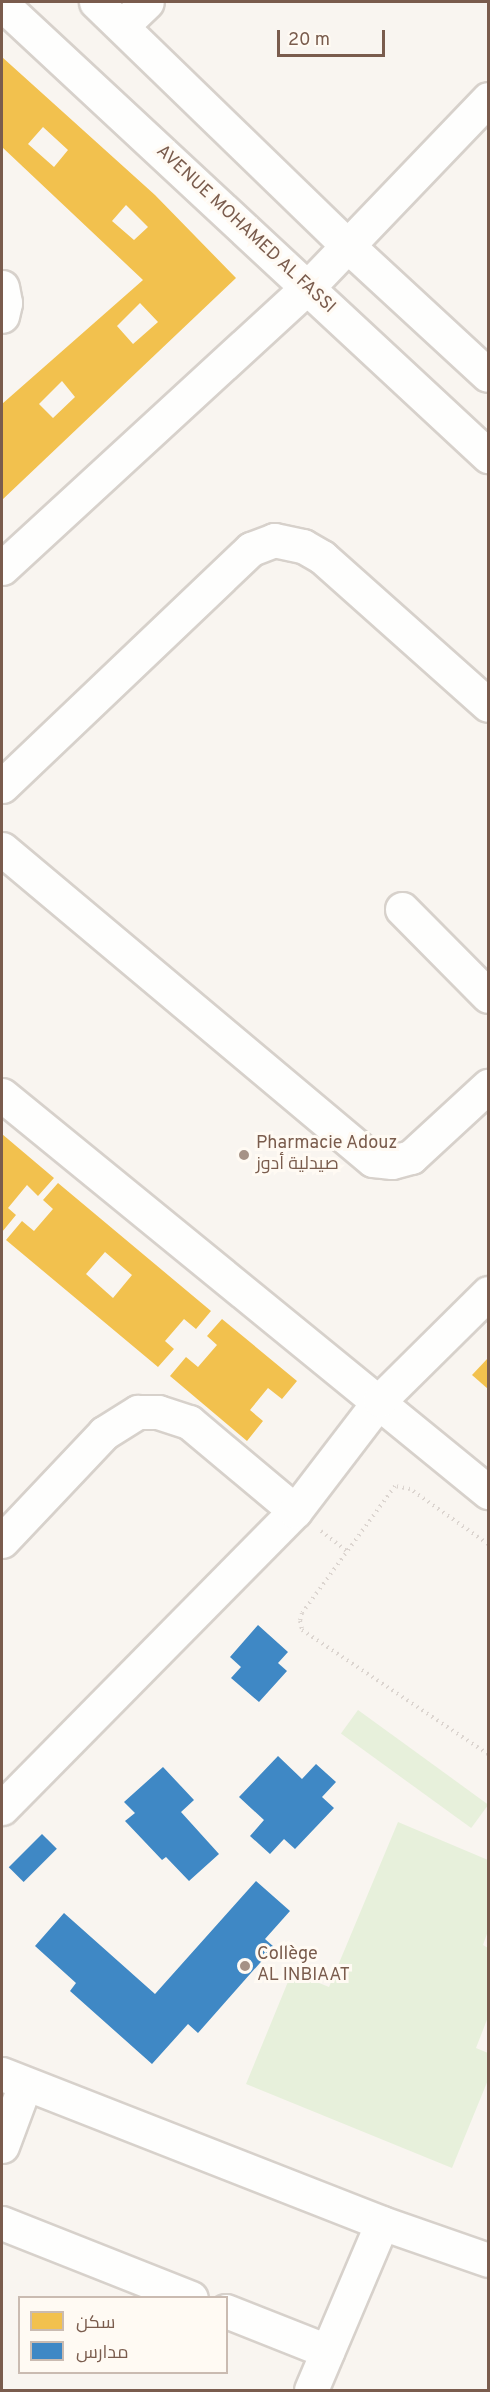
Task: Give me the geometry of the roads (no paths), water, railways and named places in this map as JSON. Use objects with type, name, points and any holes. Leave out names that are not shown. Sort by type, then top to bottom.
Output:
[{"type":"street","points":[[96,2],[123,25],[348,246],[489,375]]},
{"type":"street","points":[[123,25],[147,2]]},
{"type":"street","name":"AVENUE MOHAMED AL FASSI","points":[[2,4],[489,456]]},
{"type":"street","points":[[2,568],[307,288],[489,99]]},
{"type":"street","points":[[2,287],[5,303],[2,316]]},
{"type":"street","points":[[2,786],[251,549],[274,540],[303,546],[322,557],[489,705]]},
{"type":"street","points":[[2,849],[373,1160],[392,1162],[411,1157],[489,1086]]},
{"type":"street","points":[[402,909],[489,996]]},
{"type":"street","points":[[2,1095],[380,1400],[489,1492]]},
{"type":"street","points":[[2,1808],[295,1511],[380,1400],[489,1293]]},
{"type":"street","points":[[2,1541],[104,1433],[138,1412],[158,1412],[189,1422],[295,1511]]},
{"type":"street","points":[[2,2146],[14,2079],[382,2223],[489,2260]]},
{"type":"street","points":[[2,2223],[186,2296]]},
{"type":"street","points":[[310,2391],[382,2223]]},
{"type":"street","points":[[228,2312],[327,2351]]},
{"type":"place","name":"Pharmacie Adouz صيدلية أدوز","points":[[244,1155]]},
{"type":"place","name":"Collège AL INBIAAT","points":[[245,1966]]}]
